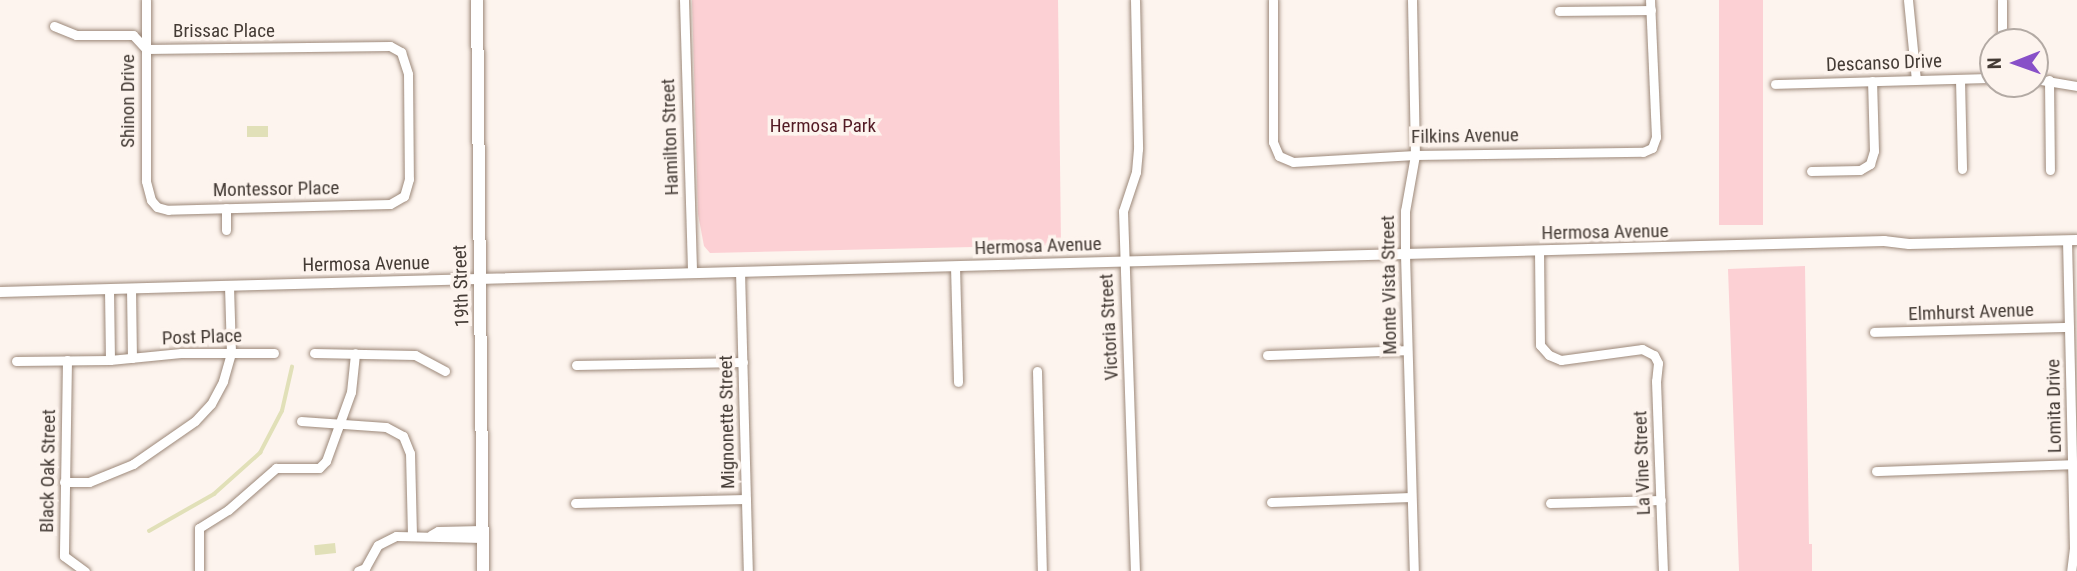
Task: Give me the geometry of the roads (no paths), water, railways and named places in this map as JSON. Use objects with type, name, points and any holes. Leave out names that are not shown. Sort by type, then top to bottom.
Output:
[{"type":"main road","name":"19th Street","points":[[477,0],[483,571]]},
{"type":"street","name":"Shinon Drive","points":[[146,0],[146,181],[151,200]]},
{"type":"street","name":"Hamilton Street","points":[[684,0],[692,273]]},
{"type":"street","name":"Victoria Street","points":[[1135,0],[1138,149],[1136,172],[1123,211],[1135,571]]},
{"type":"street","name":"Filkins Avenue","points":[[1273,0],[1273,142],[1279,156],[1293,162],[1415,155],[1643,152],[1652,148],[1656,137],[1651,5]]},
{"type":"street","name":"Monte Vista Street","points":[[1412,0],[1415,155],[1405,211],[1405,254],[1414,571]]},
{"type":"street","points":[[1908,0],[1916,80]]},
{"type":"street","points":[[2002,0],[2002,28]]},
{"type":"street","points":[[1559,11],[1651,5]]},
{"type":"street","name":"Brissac Place","points":[[54,26],[76,35],[134,35],[146,49],[390,47],[401,52],[408,74],[410,179],[404,197]]},
{"type":"street","name":"Descanso Drive","points":[[1775,84],[1979,78]]},
{"type":"street","points":[[1960,79],[1962,169]]},
{"type":"street","points":[[2050,170],[2049,80],[2077,86]]},
{"type":"street","points":[[1811,171],[1860,170],[1870,164],[1874,151],[1872,81]]},
{"type":"street","name":"Montessor Place","points":[[151,200],[157,207],[168,210],[390,204],[404,197]]},
{"type":"street","points":[[226,208],[226,230]]},
{"type":"street","name":"Hermosa Avenue","points":[[0,292],[1884,241],[1909,244],[2072,240]]},
{"type":"street","name":"Lomita Drive","points":[[2071,571],[2073,464],[2069,327],[2072,240]]},
{"type":"street","name":"La Vine Street","points":[[1539,250],[1540,345],[1549,355],[1561,360],[1642,349],[1654,355],[1658,363],[1656,381],[1663,571]]},
{"type":"street","points":[[955,266],[958,382]]},
{"type":"street","name":"Mignonette Street","points":[[740,271],[748,571]]},
{"type":"street","points":[[64,482],[89,482],[133,464],[195,421],[211,404],[223,381],[231,353],[229,286]]},
{"type":"street","points":[[131,288],[132,358]]},
{"type":"street","points":[[109,289],[110,360]]},
{"type":"street","name":"Elmhurst Avenue","points":[[1874,332],[2069,327]]},
{"type":"street","points":[[1268,355],[1407,350]]},
{"type":"street","name":"Post Place","points":[[16,361],[274,353]]},
{"type":"street","points":[[314,353],[415,355],[445,371]]},
{"type":"street","points":[[199,571],[199,528],[228,510],[276,468],[319,468],[326,461],[342,423],[354,379],[355,353]]},
{"type":"street","name":"Black Oak Street","points":[[67,360],[64,556],[85,571]]},
{"type":"street","points":[[576,365],[743,362]]},
{"type":"street","points":[[1037,371],[1042,571]]},
{"type":"street","points":[[301,421],[386,427],[403,436],[410,453],[412,536]]},
{"type":"street","points":[[1876,471],[2073,464]]},
{"type":"street","points":[[1271,502],[1411,496]]},
{"type":"street","points":[[575,503],[746,499]]},
{"type":"street","points":[[1550,503],[1661,500]]},
{"type":"street","points":[[358,571],[365,568],[378,545],[386,538],[431,535],[437,539],[482,534]]},
{"type":"waterway","points":[[149,531],[214,494],[260,453],[282,411],[292,367]]},
{"type":"park label","name":"Hermosa Park","points":[[823,126]]}]
